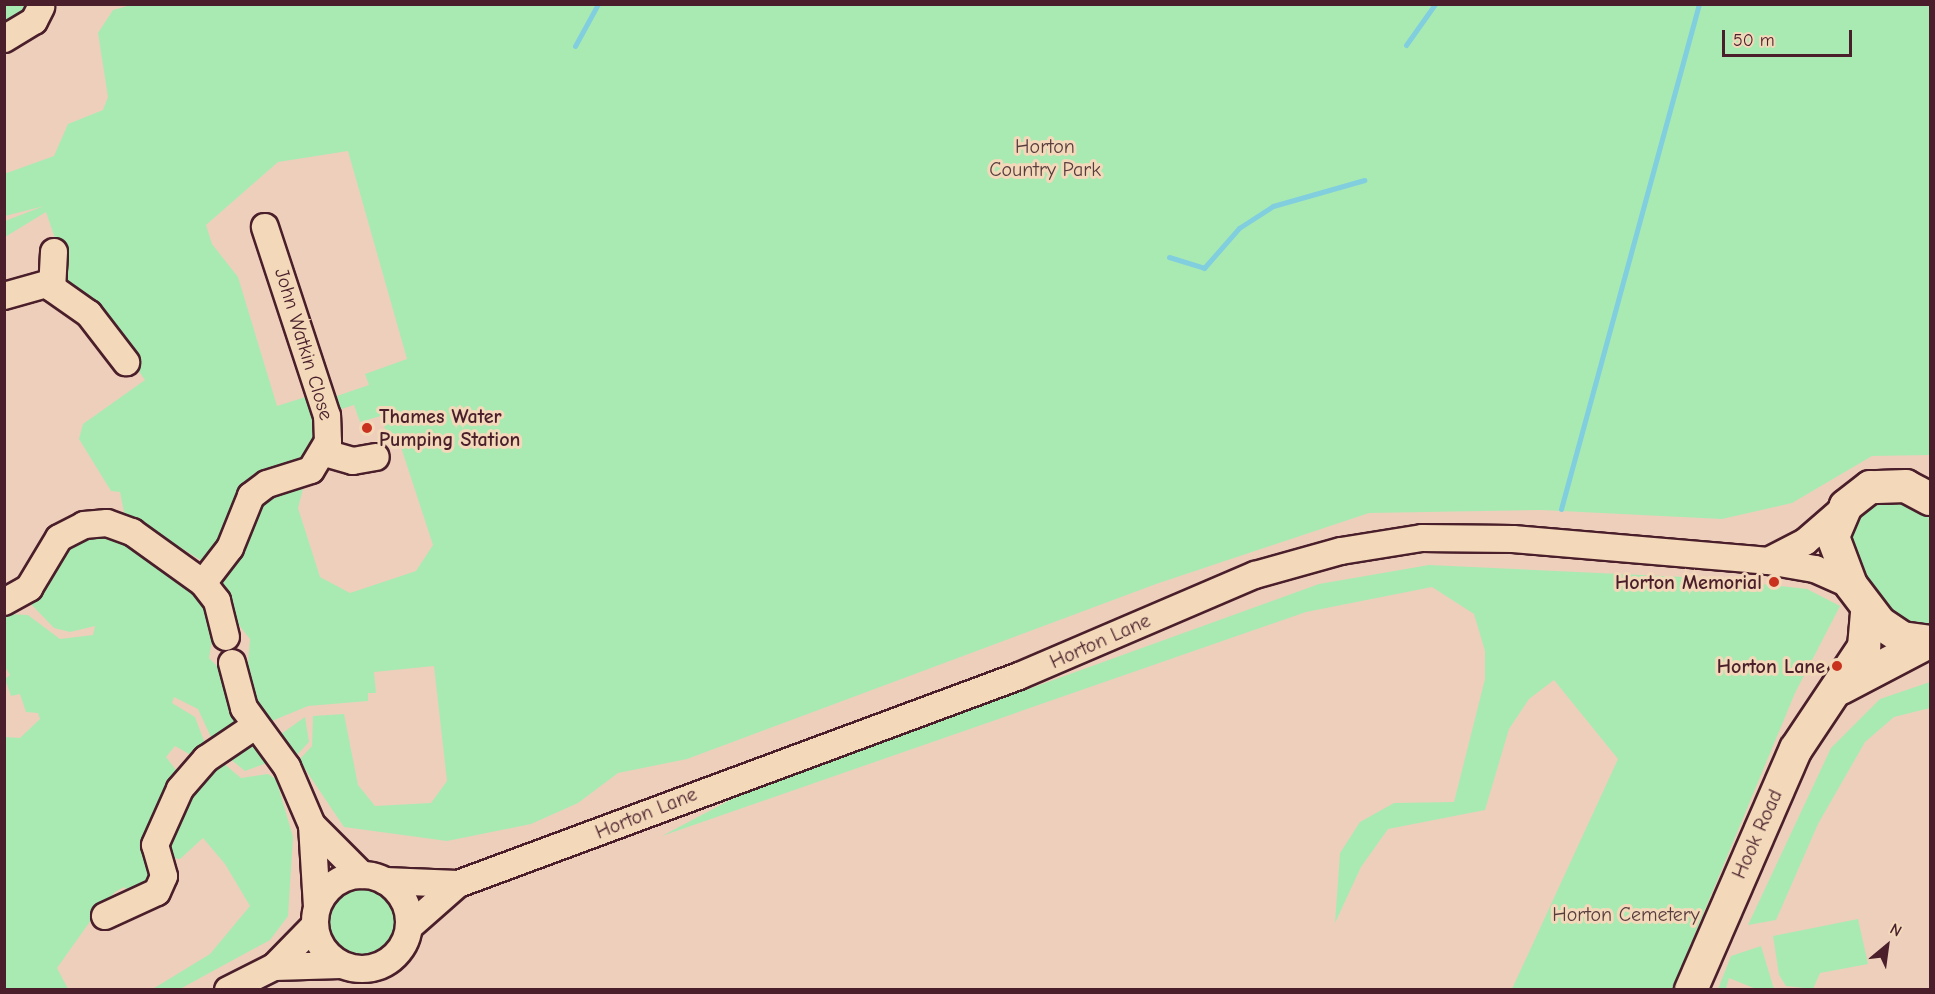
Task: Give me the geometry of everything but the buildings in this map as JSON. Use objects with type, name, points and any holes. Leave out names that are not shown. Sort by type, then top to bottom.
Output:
[{"type":"main road","points":[[1922,489],[1870,487],[1846,506],[1833,543],[1859,597],[1895,635],[1930,642]]},
{"type":"main road","name":"Hook Road","points":[[1691,990],[1796,749],[1841,688],[1865,644],[1859,597]]},
{"type":"main road","name":"Hook Road","points":[[1841,688],[1930,642]]},
{"type":"street","points":[[4,39],[31,24],[41,7]]},
{"type":"street","name":"John Watkin Close","points":[[265,227],[327,416],[325,453]]},
{"type":"street","points":[[50,282],[54,252]]},
{"type":"street","points":[[4,296],[50,282]]},
{"type":"street","points":[[50,282],[89,314],[126,362]]},
{"type":"street","points":[[203,583],[230,548],[256,491],[311,470],[325,453],[354,461],[376,457]]},
{"type":"street","points":[[1768,561],[1805,542],[1846,506]]},
{"type":"street","points":[[4,602],[29,588],[59,538],[90,524],[132,532],[203,583],[217,601],[226,637],[217,653],[232,663],[242,701],[255,726],[287,768],[312,825],[318,942],[341,965]]},
{"type":"street","name":"Horton Lane","points":[[409,927],[458,884],[1019,676],[1255,575],[1341,551],[1422,538],[1513,539],[1768,561],[1815,569],[1859,597]]},
{"type":"street","points":[[105,916],[159,889],[164,871],[155,845],[191,773],[255,726]]},
{"type":"street","points":[[274,967],[341,965],[377,968],[392,959],[409,927],[401,896],[374,878],[312,825]]},
{"type":"street","points":[[228,990],[274,967],[343,878],[374,878]]},
{"type":"street","name":"Horton Lane","points":[[374,878],[458,884]]},
{"type":"green space","points":[[4,5],[34,5],[5,33]]},
{"type":"green space","name":"Horton Country Park","points":[[131,5],[1930,5],[1930,455],[1872,456],[1792,503],[1722,519],[1541,510],[1369,513],[1156,584],[687,759],[618,773],[578,803],[531,824],[447,841],[344,827],[299,760],[312,746],[313,716],[344,714],[358,785],[375,806],[431,803],[447,781],[434,666],[374,672],[376,693],[368,693],[368,701],[308,706],[267,723],[247,676],[250,639],[235,620],[220,577],[244,539],[253,506],[273,491],[304,485],[298,508],[320,577],[350,593],[416,571],[433,545],[398,438],[386,432],[381,416],[360,422],[354,405],[335,411],[331,398],[369,385],[365,374],[407,359],[348,151],[278,162],[206,225],[212,244],[238,277],[277,406],[312,395],[323,436],[310,462],[250,489],[226,537],[202,561],[124,512],[120,492],[111,491],[79,439],[83,424],[145,380],[93,306],[62,289],[66,286],[59,250],[46,212],[5,237],[5,221],[44,206],[5,216],[4,174],[54,156],[68,124],[103,110],[108,97],[98,33],[113,10]]},
{"type":"green space","points":[[1876,497],[1921,503],[1930,513],[1930,630],[1899,623],[1853,567],[1848,528]]},
{"type":"green space","points":[[89,534],[112,537],[141,550],[206,602],[213,634],[209,658],[223,672],[240,722],[215,746],[198,709],[174,697],[172,703],[195,717],[207,749],[191,755],[175,746],[166,757],[179,774],[156,878],[130,892],[124,887],[115,892],[96,913],[57,968],[68,989],[5,989],[4,737],[20,738],[40,719],[38,713],[26,712],[20,694],[11,696],[5,679],[10,675],[5,667],[5,614],[28,615],[60,639],[93,635],[95,626],[70,632],[54,628],[27,600],[65,549]]},
{"type":"green space","name":"Horton Cemetery","points":[[1429,565],[1705,578],[1807,589],[1840,606],[1795,693],[1672,989],[1512,989],[1618,759],[1554,680],[1529,699],[1509,729],[1485,810],[1388,829],[1361,867],[1335,923],[1340,853],[1360,822],[1394,803],[1454,802],[1485,679],[1485,651],[1474,614],[1432,587],[1306,612],[662,836],[749,790],[1319,584]]},
{"type":"green space","points":[[1930,682],[1930,708],[1894,717],[1865,742],[1818,824],[1776,920],[1748,925],[1831,748],[1880,699]]},
{"type":"green space","points":[[305,717],[309,742],[296,756],[277,737]]},
{"type":"green space","points":[[252,740],[269,762],[245,771],[223,753]]},
{"type":"green space","points":[[217,758],[241,778],[268,774],[276,779],[293,837],[288,916],[270,940],[180,989],[151,990],[210,954],[250,906],[225,864],[203,838],[180,859],[166,857],[172,817]]},
{"type":"green space","points":[[361,882],[376,885],[389,894],[398,907],[401,922],[398,937],[389,950],[376,959],[361,962],[346,959],[333,950],[324,937],[321,922],[324,907],[333,894],[346,885]]},
{"type":"green space","points":[[1858,919],[1868,964],[1820,973],[1813,989],[1786,986],[1779,975],[1773,936]]},
{"type":"green space","points":[[1761,946],[1774,989],[1756,989],[1729,978],[1726,989],[1718,989],[1731,956]]},
{"type":"waterway","points":[[575,46],[598,4]]},
{"type":"waterway","points":[[1406,45],[1435,4]]},
{"type":"waterway","points":[[1561,509],[1699,4]]},
{"type":"waterway","points":[[1169,257],[1204,268],[1239,228],[1273,206],[1364,180]]},
{"type":"place","name":"Thames Water Pumping Station","points":[[367,428]]},
{"type":"place","name":"Horton Memorial","points":[[1774,582]]},
{"type":"place","name":"Horton Lane","points":[[1837,666]]}]
